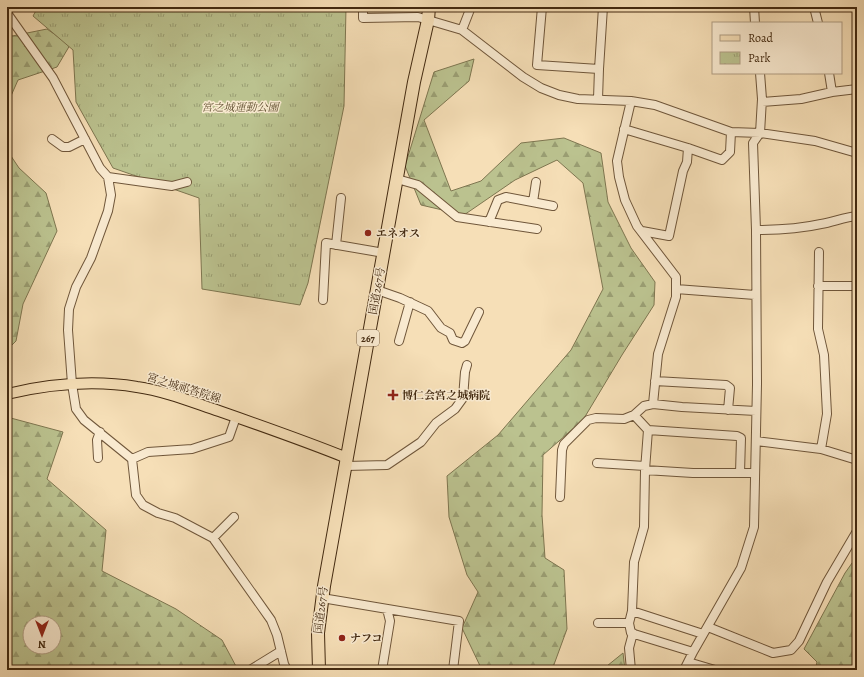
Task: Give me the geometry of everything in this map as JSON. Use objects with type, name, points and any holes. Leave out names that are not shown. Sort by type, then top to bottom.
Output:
[{"type":"highway","name":"国道267号","points":[[319,670],[318,633],[322,598],[414,82],[428,20],[429,7]]},
{"type":"main road","name":"宮之城祁答院線","points":[[7,394],[24,390],[72,384],[137,386],[166,393],[302,439],[346,462]]},
{"type":"street","points":[[12,7],[7,13],[54,78],[100,168],[108,177],[111,195],[108,211],[91,258],[76,287],[69,309],[68,330],[72,384],[76,409],[84,420],[132,459],[136,495],[143,505],[158,513],[175,518],[213,538],[272,620],[278,635],[287,670]]},
{"type":"street","points":[[363,7],[363,18],[418,17],[462,30],[523,77],[541,88],[559,95],[578,99],[631,100],[656,105],[731,132],[760,133],[815,141],[857,153]]},
{"type":"street","points":[[462,30],[471,7]]},
{"type":"street","points":[[542,7],[537,65],[599,69]]},
{"type":"street","points":[[598,99],[603,7]]},
{"type":"street","points":[[754,7],[755,22]]},
{"type":"street","points":[[814,7],[818,22]]},
{"type":"street","points":[[715,670],[686,666],[741,568],[754,527],[757,384],[756,230],[753,143],[760,133],[762,102],[760,74]]},
{"type":"street","points":[[829,74],[832,92]]},
{"type":"street","points":[[762,102],[801,99],[832,92],[857,89]]},
{"type":"street","points":[[631,100],[617,161],[619,177],[625,200],[637,226],[676,277],[676,297],[658,354],[653,404]]},
{"type":"street","points":[[624,129],[722,160],[730,152],[731,132]]},
{"type":"street","points":[[52,139],[62,147],[69,147],[85,139]]},
{"type":"street","points":[[642,231],[669,236],[683,171],[687,162],[688,148]]},
{"type":"street","points":[[108,177],[172,186],[187,182]]},
{"type":"street","points":[[397,179],[418,185],[457,217],[537,229]]},
{"type":"street","points":[[533,202],[536,182]]},
{"type":"street","points":[[489,222],[498,200],[506,197],[553,206]]},
{"type":"street","points":[[336,245],[341,198]]},
{"type":"street","points":[[756,230],[792,229],[857,216]]},
{"type":"street","points":[[323,300],[326,243],[384,253]]},
{"type":"street","points":[[819,252],[818,329],[824,355],[827,414],[821,449]]},
{"type":"street","points":[[818,286],[857,286]]},
{"type":"street","points":[[676,289],[756,295]]},
{"type":"street","points":[[377,290],[410,302],[428,311],[441,328],[450,333],[453,340],[450,349]]},
{"type":"street","points":[[399,341],[410,302]]},
{"type":"street","points":[[453,340],[462,342],[465,341],[479,312]]},
{"type":"street","points":[[346,462],[387,465],[421,442],[436,423],[455,409],[463,398],[467,365]]},
{"type":"street","points":[[655,381],[726,385],[730,388],[728,410]]},
{"type":"street","points":[[560,497],[562,450],[564,444],[588,420],[596,418],[624,419],[634,415],[644,406],[653,404],[756,411]]},
{"type":"street","points":[[634,415],[648,430],[737,436],[741,438],[740,472]]},
{"type":"street","points":[[132,459],[148,452],[192,449],[225,439],[229,437],[236,417]]},
{"type":"street","points":[[648,430],[645,468],[644,527],[634,562],[632,611],[629,623],[631,633],[693,652]]},
{"type":"street","points":[[98,458],[97,440],[100,432]]},
{"type":"street","points":[[756,441],[821,449],[857,460]]},
{"type":"street","points":[[597,463],[694,473],[755,472]]},
{"type":"street","points":[[213,538],[234,518]]},
{"type":"street","points":[[632,611],[705,630],[773,653],[791,650],[799,641],[828,582],[857,531]]},
{"type":"street","points":[[322,598],[459,621],[453,670]]},
{"type":"street","points":[[382,670],[390,621],[387,609]]},
{"type":"street","points":[[598,623],[629,623]]},
{"type":"street","points":[[632,670],[629,648],[633,633]]},
{"type":"street","points":[[250,670],[281,651]]},
{"type":"green space","name":"宮之城運動公園","points":[[38,7],[346,7],[344,106],[308,283],[300,305],[202,289],[199,198],[113,168],[76,102],[73,50],[33,16]]},
{"type":"green space","points":[[47,29],[70,45],[57,67],[18,80],[7,105],[7,37]]},
{"type":"green space","points":[[474,59],[469,81],[424,120],[451,191],[481,181],[521,143],[564,138],[601,153],[608,202],[631,248],[655,282],[654,305],[583,420],[543,455],[542,515],[545,558],[564,570],[567,629],[552,670],[482,670],[462,628],[478,592],[467,575],[449,517],[447,476],[498,435],[571,350],[603,289],[583,183],[557,160],[515,180],[464,215],[421,205],[405,166],[434,72]]},
{"type":"green space","points":[[7,150],[19,168],[46,193],[57,231],[23,304],[16,341],[7,350]]},
{"type":"green space","points":[[7,417],[63,432],[47,479],[106,530],[102,571],[176,609],[222,640],[238,670],[7,670],[7,619],[12,594],[7,563]]},
{"type":"green space","points":[[857,556],[857,670],[815,670],[817,662],[804,649],[845,573]]},
{"type":"green space","points":[[623,653],[625,670],[602,670]]},
{"type":"place","name":"エネオス","points":[[368,233]]},
{"type":"place","name":"博仁会宮之城病院","points":[[393,395]]},
{"type":"place","name":"ナフコ","points":[[342,638]]}]
